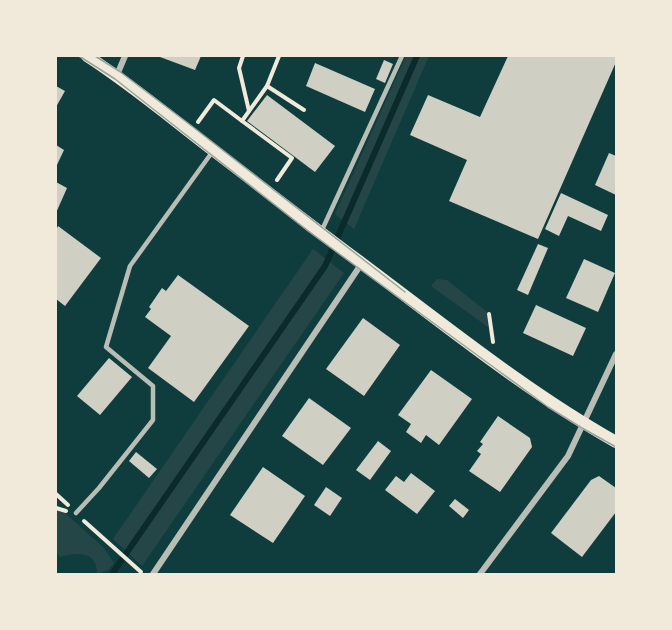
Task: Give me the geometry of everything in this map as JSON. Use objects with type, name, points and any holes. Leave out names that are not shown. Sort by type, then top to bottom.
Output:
[{"type":"main road","points":[[87,56],[117,75],[213,151],[511,375],[584,424],[616,442]]},
{"type":"street","points":[[117,75],[125,56]]},
{"type":"street","points":[[153,574],[359,261]]},
{"type":"street","points":[[480,574],[568,456],[616,354]]},
{"type":"lane","points":[[321,233],[402,56]]},
{"type":"lane","points":[[76,513],[153,420],[153,386],[106,347],[130,266],[213,151]]},
{"type":"path","points":[[243,56],[239,68],[249,111]]},
{"type":"path","points":[[242,121],[267,87],[279,56]]},
{"type":"path","points":[[267,87],[304,110]]},
{"type":"path","points":[[189,132],[214,100],[292,158],[268,192]]},
{"type":"path","points":[[107,542],[136,568]]},
{"type":"shaded area","points":[[406,56],[429,56],[354,229],[335,214]]},
{"type":"shaded area","points":[[313,249],[344,273],[142,566],[113,539]]},
{"type":"shaded area","points":[[437,279],[447,280],[487,312],[488,327],[431,286]]},
{"type":"shaded area","points":[[56,505],[103,547],[114,563],[108,570],[97,574],[94,561],[90,557],[73,554],[60,557],[56,552]]},
{"type":"building","points":[[161,56],[201,56],[195,70]]},
{"type":"building","points":[[508,56],[616,56],[616,62],[538,239],[449,201],[467,160],[410,135],[428,95],[480,117]]},
{"type":"building","points":[[384,60],[393,64],[385,83],[376,79]]},
{"type":"building","points":[[315,63],[375,89],[365,112],[306,86]]},
{"type":"building","points":[[56,86],[65,91],[56,107]]},
{"type":"building","points":[[267,95],[335,146],[315,172],[247,121]]},
{"type":"building","points":[[56,145],[64,150],[56,167]]},
{"type":"building","points":[[609,153],[616,156],[616,195],[595,185]]},
{"type":"building","points":[[56,182],[67,188],[56,213]]},
{"type":"building","points":[[561,193],[608,215],[601,231],[568,216],[559,236],[545,229]]},
{"type":"building","points":[[58,226],[101,258],[65,306],[56,299],[56,230]]},
{"type":"building","points":[[538,244],[548,248],[528,295],[517,290]]},
{"type":"building","points":[[584,259],[615,273],[598,312],[566,298]]},
{"type":"building","points":[[178,275],[249,326],[194,402],[148,368],[171,336],[145,317],[162,288],[166,291]]},
{"type":"building","points":[[536,305],[586,328],[573,356],[523,333]]},
{"type":"building","points":[[363,318],[400,345],[364,396],[326,369]]},
{"type":"building","points":[[109,358],[132,377],[100,415],[77,396]]},
{"type":"building","points":[[431,370],[472,399],[439,445],[426,435],[421,443],[406,432],[411,424],[398,415]]},
{"type":"building","points":[[309,398],[351,428],[323,465],[282,436]]},
{"type":"building","points":[[498,416],[530,438],[532,447],[500,492],[469,471],[481,454],[477,451],[483,444],[480,442]]},
{"type":"building","points":[[378,441],[391,451],[370,480],[356,470]]},
{"type":"building","points":[[136,452],[157,469],[149,478],[129,461]]},
{"type":"building","points":[[263,467],[305,496],[273,543],[230,515]]},
{"type":"building","points":[[411,473],[435,491],[417,514],[385,490],[396,476],[404,482]]},
{"type":"building","points":[[599,476],[616,488],[616,512],[582,557],[551,533],[591,480]]},
{"type":"building","points":[[326,487],[342,498],[330,516],[314,505]]},
{"type":"building","points":[[455,499],[469,510],[463,518],[449,506]]},
{"type":"waterway","points":[[112,574],[325,266],[417,56]]},
{"type":"tram line","points":[[79,56],[115,79],[308,231],[548,407],[616,447]]},
{"type":"tram line","points":[[95,56],[119,71],[193,127],[405,292]]}]
